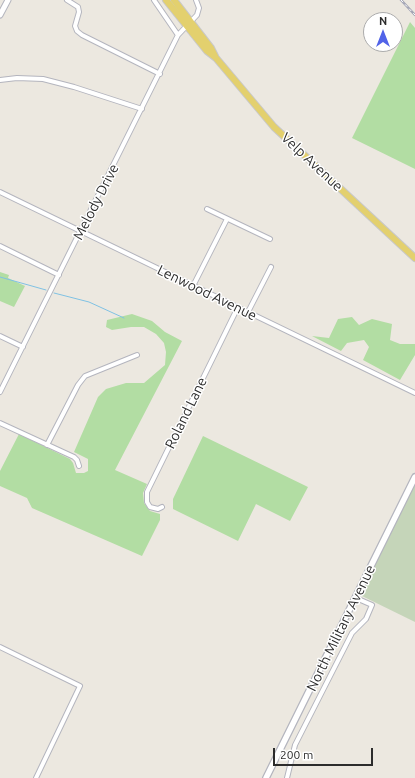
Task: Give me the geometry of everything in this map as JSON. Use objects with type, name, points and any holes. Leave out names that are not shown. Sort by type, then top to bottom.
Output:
[{"type":"main road","name":"Velp Avenue","points":[[166,0],[211,48],[216,58],[274,127],[415,258]]},
{"type":"main road","name":"Velp Avenue","points":[[174,0],[189,24]]},
{"type":"main road","name":"North Military Avenue","points":[[266,778],[415,477]]},
{"type":"street","points":[[0,15],[8,0]]},
{"type":"street","points":[[67,0],[78,7],[79,12],[75,26],[77,31],[82,35],[160,74]]},
{"type":"street","points":[[154,0],[178,35]]},
{"type":"street","name":"Melody Drive","points":[[0,392],[160,74],[178,35],[196,16],[199,8],[196,0]]},
{"type":"street","points":[[0,80],[17,78],[43,79],[74,87],[142,109]]},
{"type":"street","name":"Lenwood Avenue","points":[[0,192],[415,393]]},
{"type":"street","points":[[207,209],[270,238]]},
{"type":"street","points":[[194,286],[227,219]]},
{"type":"street","points":[[0,246],[59,275]]},
{"type":"street","points":[[248,312],[271,267]]},
{"type":"street","name":"Roland Lane","points":[[162,507],[158,509],[150,506],[146,502],[147,492],[238,307]]},
{"type":"street","points":[[0,336],[23,347]]},
{"type":"street","points":[[47,445],[78,385],[85,376],[137,354]]},
{"type":"street","points":[[0,423],[75,458],[79,466]]},
{"type":"street","points":[[287,778],[295,746],[352,633],[366,619],[372,605],[356,598]]},
{"type":"street","points":[[0,647],[80,686],[37,778]]},
{"type":"green space","points":[[410,22],[415,28],[415,169],[352,138],[395,52],[403,52],[403,36]]},
{"type":"green space","points":[[0,272],[9,275],[8,278],[25,286],[14,307],[0,301]]},
{"type":"green space","points":[[132,314],[152,321],[165,332],[182,341],[115,470],[147,484],[143,493],[144,503],[150,511],[160,514],[160,520],[142,556],[32,508],[27,498],[0,486],[0,471],[19,434],[70,459],[76,473],[84,473],[88,471],[88,459],[74,452],[98,397],[106,389],[126,383],[144,383],[165,365],[166,352],[164,343],[156,334],[144,327],[131,327],[112,330],[106,327],[107,320]]},
{"type":"green space","points":[[352,317],[359,325],[372,319],[392,324],[390,340],[400,344],[415,344],[415,355],[400,380],[363,360],[369,347],[364,340],[347,343],[341,351],[312,336],[329,338],[338,319]]},
{"type":"green space","points":[[203,436],[308,487],[290,521],[256,504],[238,541],[173,509],[173,499]]},
{"type":"green space","points":[[415,477],[415,622],[358,594]]},
{"type":"waterway","points":[[0,277],[46,290]]},
{"type":"waterway","points":[[54,293],[89,302],[124,318]]},
{"type":"railway","points":[[401,0],[415,15]]}]
